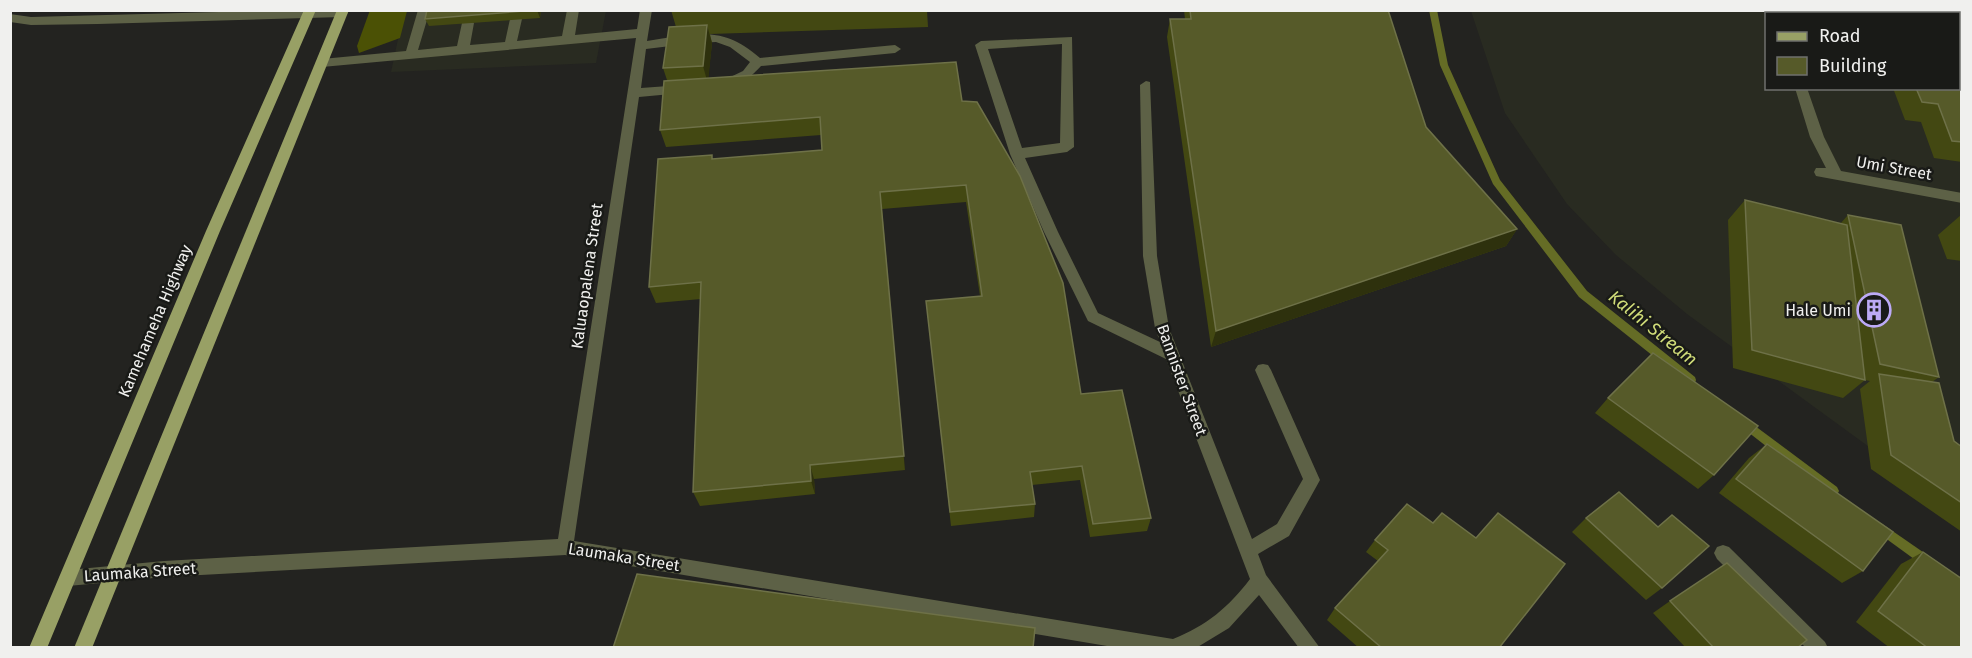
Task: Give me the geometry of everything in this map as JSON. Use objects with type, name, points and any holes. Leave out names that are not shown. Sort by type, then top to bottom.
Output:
[{"type":"main road","points":[[83,648],[342,12]]},
{"type":"main road","name":"Kamehameha Highway","points":[[38,648],[213,231],[310,13]]},
{"type":"street","points":[[411,54],[424,10]]},
{"type":"street","points":[[568,39],[573,10]]},
{"type":"street","name":"Kaluaopalena Street","points":[[565,547],[645,10]]},
{"type":"street","points":[[10,18],[32,21],[342,12]]},
{"type":"street","points":[[510,45],[516,19]]},
{"type":"street","points":[[463,49],[468,23]]},
{"type":"street","points":[[322,63],[568,39],[710,38],[727,40],[741,48],[757,62]]},
{"type":"street","points":[[1017,154],[1067,147],[1068,40],[981,45],[1017,154],[1051,232],[1093,316],[1170,354]]},
{"type":"street","points":[[632,93],[722,86],[747,74],[757,62],[895,49]]},
{"type":"street","name":"Bannister Street","points":[[1146,85],[1150,256],[1162,328],[1258,580],[1311,648]]},
{"type":"street","points":[[1802,90],[1817,137],[1836,174]]},
{"type":"street","name":"Umi Street","points":[[1821,172],[1962,198]]},
{"type":"street","points":[[1247,551],[1283,530],[1312,480],[1263,370]]},
{"type":"street","name":"Laumaka Street","points":[[68,578],[113,572],[565,547],[1175,647]]},
{"type":"street","points":[[1723,553],[1819,648]]},
{"type":"street","points":[[1175,647],[1202,637],[1220,625],[1234,613],[1258,580]]},
{"type":"shaded area","points":[[404,11],[606,11],[596,63],[391,72]]},
{"type":"shaded area","points":[[1471,11],[1961,11],[1961,514],[1687,314],[1616,255],[1567,204],[1505,113]]},
{"type":"green space","points":[[370,10],[407,11],[400,38],[359,53],[357,46]]},
{"type":"building","points":[[427,10],[537,10],[425,19]]},
{"type":"building","points":[[1190,10],[1388,10],[1426,127],[1517,229],[1216,331],[1170,19],[1191,19]]},
{"type":"building","points":[[1885,10],[1938,12],[1886,12]]},
{"type":"building","points":[[707,25],[703,66],[663,68],[669,27]]},
{"type":"building","points":[[1960,29],[1962,34],[1962,142],[1952,141],[1938,104],[1922,102],[1917,90],[1960,90]]},
{"type":"building","points":[[956,62],[962,101],[977,102],[1020,176],[1063,283],[1081,394],[1122,390],[1151,518],[1093,524],[1082,466],[1030,472],[1035,504],[950,512],[926,301],[982,296],[966,185],[880,192],[904,456],[810,465],[811,481],[693,492],[701,282],[649,287],[658,159],[712,155],[712,159],[822,150],[820,117],[660,130],[664,81]]},
{"type":"building","points":[[1745,200],[1847,225],[1865,380],[1752,350]]},
{"type":"building","points":[[1848,215],[1901,225],[1939,377],[1880,364]]},
{"type":"building","points":[[1653,353],[1758,426],[1714,475],[1608,398]]},
{"type":"building","points":[[1879,374],[1939,383],[1954,441],[1962,447],[1962,503],[1891,455]]},
{"type":"building","points":[[1767,444],[1893,532],[1863,571],[1736,479]]},
{"type":"building","points":[[1619,492],[1658,527],[1672,515],[1709,546],[1662,588],[1586,518]]},
{"type":"building","points":[[1407,504],[1433,523],[1442,513],[1476,538],[1498,513],[1565,564],[1499,648],[1382,648],[1335,608],[1388,550],[1375,540]]},
{"type":"building","points":[[1923,552],[1962,579],[1962,648],[1928,648],[1878,611]]},
{"type":"building","points":[[1727,563],[1807,640],[1797,648],[1714,648],[1670,601]]},
{"type":"building","points":[[637,574],[1035,628],[1033,648],[613,648]]},
{"type":"waterway","name":"Kalihi Stream","points":[[1433,10],[1444,65],[1496,182],[1583,294],[1691,380]]},
{"type":"waterway","name":"Kalihi Stream","points":[[1743,422],[1833,491]]},
{"type":"waterway","name":"Kalihi Stream","points":[[1881,528],[1929,563]]},
{"type":"place","name":"Hale Umi","points":[[1874,310]]}]
